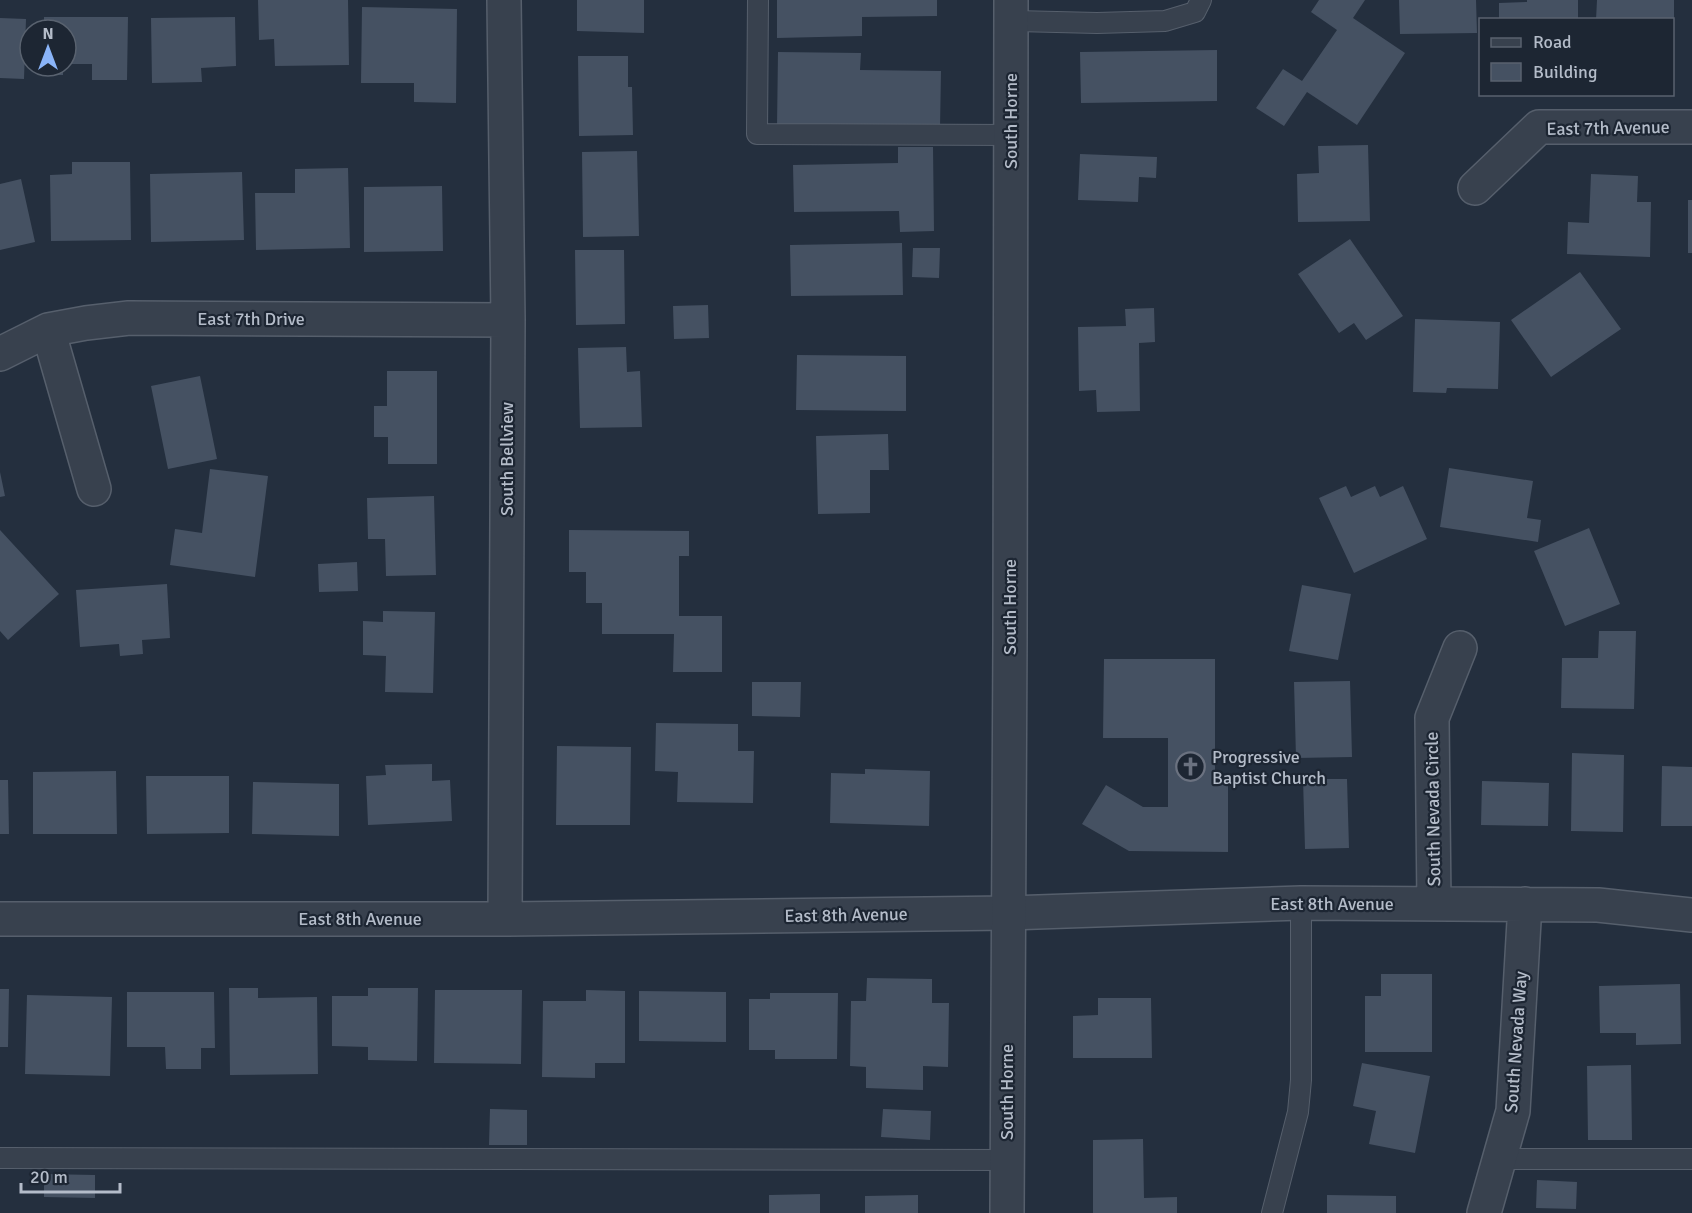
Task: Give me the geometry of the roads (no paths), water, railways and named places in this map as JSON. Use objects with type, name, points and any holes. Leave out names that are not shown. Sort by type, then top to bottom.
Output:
[{"type":"street","name":"South Bellview","points":[[504,0],[508,320],[505,919]]},
{"type":"street","name":"South Horne","points":[[1006,1213],[1011,10]]},
{"type":"street","name":"East 7th Avenue","points":[[1475,188],[1539,127],[1692,126]]},
{"type":"street","name":"East 7th Drive","points":[[0,354],[48,330],[129,318],[508,320]]},
{"type":"street","points":[[48,330],[94,489]]},
{"type":"street","name":"South Nevada Circle","points":[[1434,904],[1431,718],[1460,648]]},
{"type":"street","name":"East 8th Avenue","points":[[0,919],[505,919],[1008,913],[1301,903],[1598,904],[1692,915]]},
{"type":"street","name":"South Nevada Way","points":[[1484,1213],[1513,1111],[1525,904]]},
{"type":"lane","points":[[758,0],[757,134],[1011,135]]},
{"type":"lane","points":[[1011,10],[1097,23],[1165,21],[1195,12],[1201,0]]},
{"type":"lane","points":[[1272,1213],[1298,1112],[1301,1080],[1301,903]]},
{"type":"lane","points":[[0,1158],[1007,1160]]},
{"type":"lane","points":[[1499,1158],[1692,1159]]},
{"type":"place","name":"Progressive Baptist Church","points":[[1191,767]]}]
